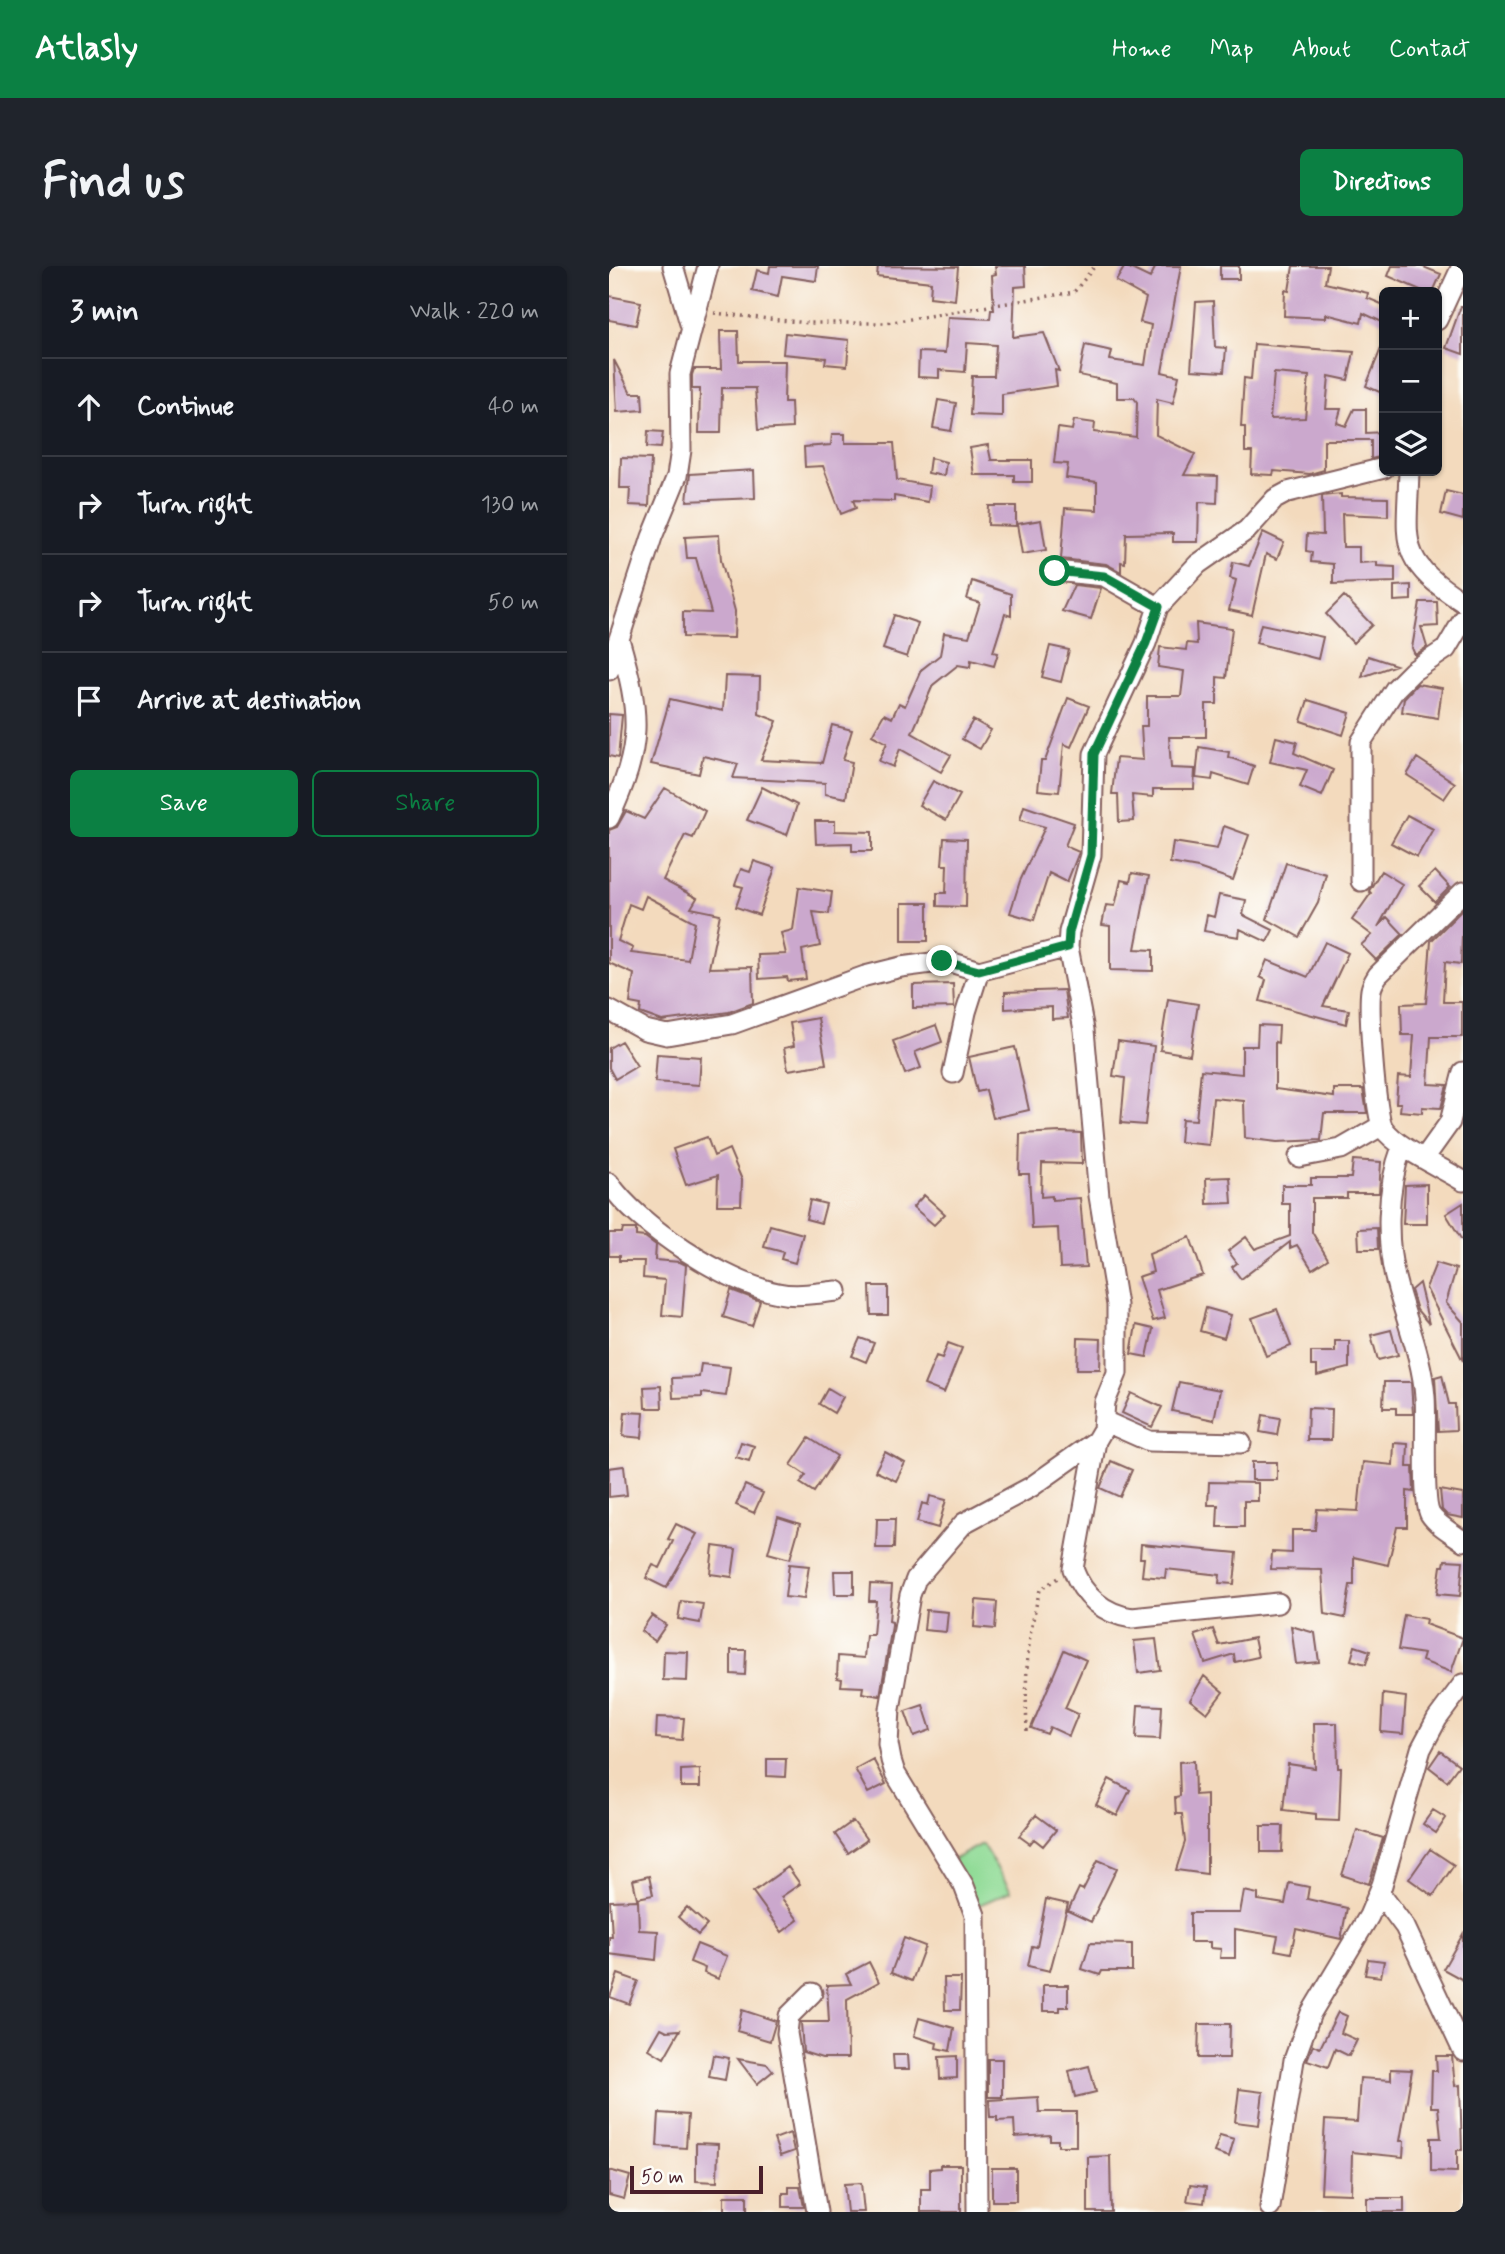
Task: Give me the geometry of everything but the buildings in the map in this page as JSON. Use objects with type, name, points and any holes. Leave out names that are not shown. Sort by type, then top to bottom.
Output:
[{"type":"street","points":[[673,266],[674,279],[693,319]]},
{"type":"street","points":[[609,670],[652,537],[677,476],[681,450],[680,374],[708,266]]},
{"type":"street","points":[[1442,309],[1462,266]]},
{"type":"street","points":[[1278,1603],[1132,1618],[1118,1616],[1093,1601],[1073,1569],[1096,1441],[1106,1422],[1106,1398],[1117,1373],[1117,1305],[1099,1196],[1084,1030],[1068,947],[1069,932],[1091,855],[1094,754],[1146,643],[1159,607],[1198,564],[1247,530],[1275,499],[1301,488],[1379,469]]},
{"type":"street","points":[[1409,476],[1407,531],[1413,559],[1433,582],[1463,602]]},
{"type":"street","points":[[1055,571],[1104,576],[1159,607]]},
{"type":"street","points":[[1361,881],[1361,742],[1395,690],[1413,671],[1446,649],[1463,620]]},
{"type":"street","points":[[609,818],[629,771],[636,733],[635,699],[619,639]]},
{"type":"street","points":[[1463,892],[1373,983],[1370,1007],[1381,1126],[1402,1147],[1425,1157],[1463,1181]]},
{"type":"street","points":[[609,1010],[645,1031],[667,1035],[732,1024],[865,976],[901,967],[947,961],[979,971],[1068,947]]},
{"type":"street","points":[[953,1073],[965,1012],[979,971]]},
{"type":"street","points":[[1425,1157],[1450,1122],[1463,1072]]},
{"type":"street","points":[[1299,1157],[1341,1149],[1381,1126]]},
{"type":"street","points":[[1402,1147],[1392,1174],[1392,1248],[1397,1288],[1421,1362],[1428,1430],[1426,1501],[1430,1514],[1463,1541]]},
{"type":"street","points":[[609,1183],[643,1220],[687,1251],[744,1281],[792,1295],[837,1291]]},
{"type":"street","points":[[1106,1422],[1149,1441],[1241,1443]]},
{"type":"street","points":[[977,2212],[975,1915],[964,1886],[895,1773],[888,1744],[890,1709],[909,1595],[916,1579],[964,1523],[1031,1487],[1096,1441]]},
{"type":"street","points":[[1270,2207],[1300,2038],[1311,2013],[1369,1916],[1397,1840],[1421,1749],[1437,1719],[1463,1684]]},
{"type":"street","points":[[1379,1892],[1409,1936],[1463,2051]]},
{"type":"street","points":[[812,1993],[789,2016],[787,2033],[817,2212]]},
{"type":"path","points":[[693,319],[886,323],[1075,292],[1095,266]]},
{"type":"path","points":[[1027,1731],[1024,1667],[1040,1590],[1073,1569]]},
{"type":"green space","points":[[982,1844],[1011,1891],[970,1909],[941,1866]]},
{"type":"route","points":[[942,961],[979,971],[1068,947],[1069,932],[1091,855],[1094,754],[1146,643],[1159,607],[1104,576],[1055,571]]}]
